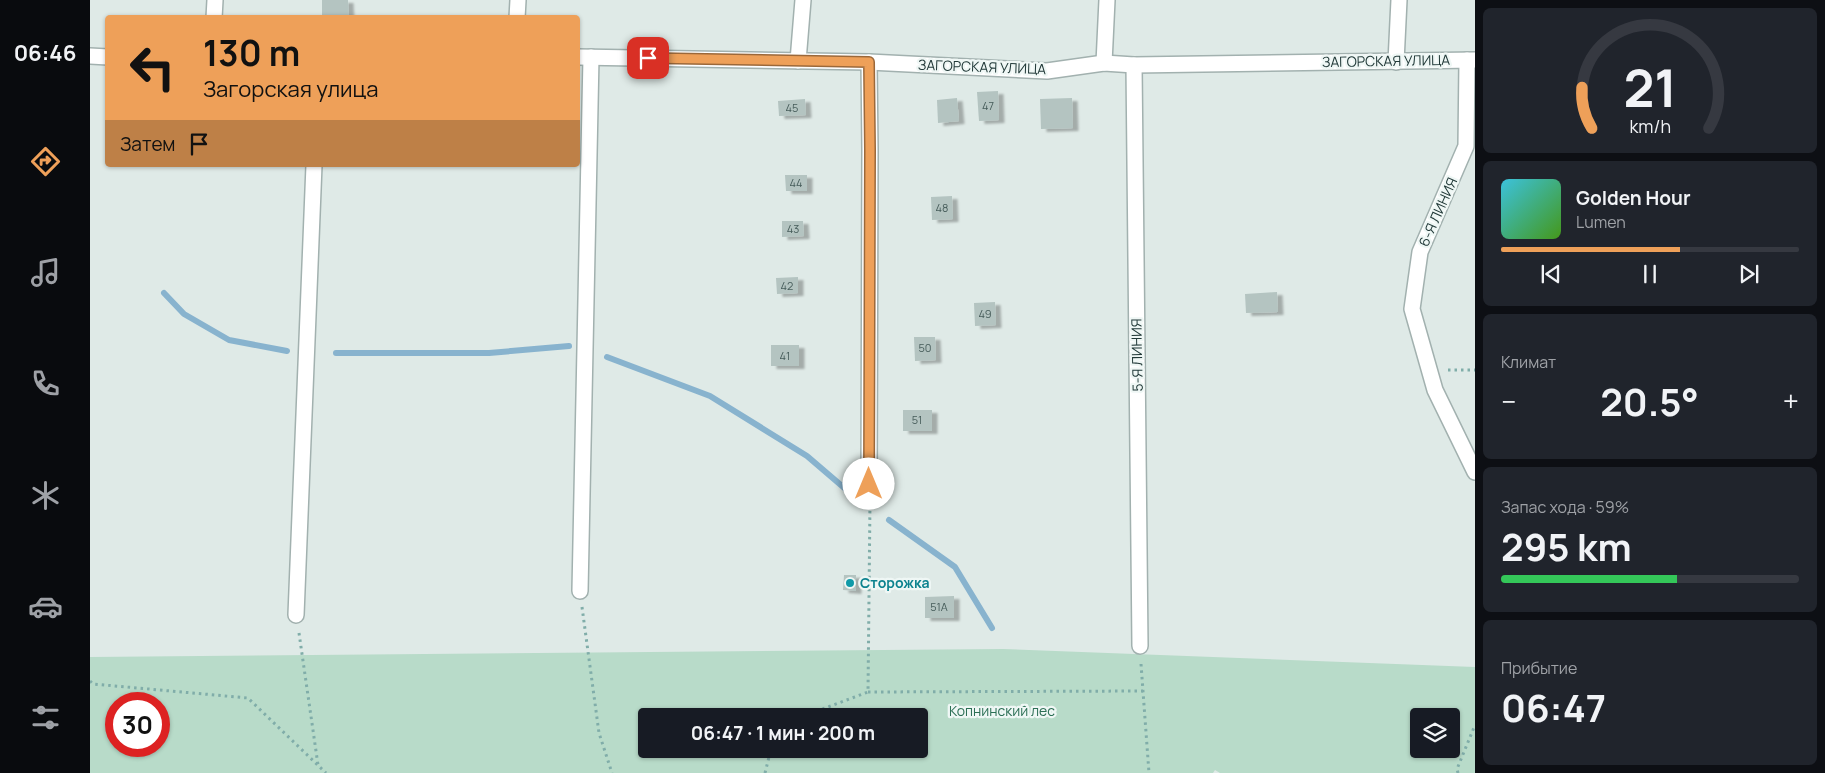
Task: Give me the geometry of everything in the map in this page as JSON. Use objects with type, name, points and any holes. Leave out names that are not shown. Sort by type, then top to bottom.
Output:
[{"type":"street","points":[[214,15],[215,0]]},
{"type":"street","points":[[517,15],[518,0]]},
{"type":"street","points":[[798,61],[803,0]]},
{"type":"street","points":[[1104,63],[1107,0]]},
{"type":"street","points":[[1396,62],[1399,0]]},
{"type":"street","points":[[90,56],[105,57]]},
{"type":"street","points":[[580,591],[584,57]]},
{"type":"street","name":"ЗАГОРСКАЯ УЛИЦА","points":[[584,57],[869,62],[1047,71],[1104,63],[1134,65],[1471,60]]},
{"type":"street","name":"6-Я ЛИНИЯ","points":[[1471,60],[1466,146],[1420,252],[1412,309],[1435,390],[1475,472]]},
{"type":"street","points":[[869,62],[869,484]]},
{"type":"street","name":"5-Я ЛИНИЯ","points":[[1134,65],[1140,646]]},
{"type":"street","points":[[296,615],[314,167]]},
{"type":"path","points":[[1429,370],[1475,370]]},
{"type":"path","points":[[868,692],[869,484]]},
{"type":"path","points":[[580,591],[599,733],[612,773]]},
{"type":"path","points":[[296,615],[318,765]]},
{"type":"path","points":[[1140,646],[1149,773]]},
{"type":"path","points":[[90,681],[93,684],[248,698],[326,773]]},
{"type":"path","points":[[825,708],[868,692],[1143,691]]},
{"type":"path","points":[[1458,773],[1457,769],[1475,724]]},
{"type":"path","points":[[765,773],[769,758]]},
{"type":"green space","name":"Копнинский лес","points":[[1003,649],[1475,667],[1475,773],[1220,773],[1215,770],[1213,773],[90,773],[90,657]]},
{"type":"building","points":[[322,0],[348,0],[349,15],[322,15]]},
{"type":"building","points":[[998,91],[999,120],[979,121],[977,92]]},
{"type":"building","points":[[957,98],[959,121],[938,123],[937,100]]},
{"type":"building","points":[[1072,98],[1073,128],[1041,129],[1040,99]]},
{"type":"building","points":[[805,99],[806,115],[779,116],[778,101]]},
{"type":"building","points":[[785,175],[807,175],[807,191],[786,191]]},
{"type":"building","points":[[952,196],[953,219],[932,220],[931,197]]},
{"type":"building","points":[[782,221],[803,221],[804,236],[782,237]]},
{"type":"building","points":[[798,277],[798,293],[777,294],[776,278]]},
{"type":"building","points":[[1277,292],[1278,312],[1246,313],[1245,294]]},
{"type":"building","points":[[995,302],[996,325],[975,326],[974,303]]},
{"type":"building","points":[[914,337],[935,337],[936,360],[915,361]]},
{"type":"building","points":[[771,345],[799,345],[799,366],[771,366]]},
{"type":"building","points":[[903,410],[932,410],[932,431],[903,431]]},
{"type":"building","name":"Сторожка","points":[[844,575],[856,575],[856,591],[843,590]]},
{"type":"building","points":[[954,596],[954,618],[925,618],[925,597]]},
{"type":"waterway","points":[[164,293],[184,314],[229,340],[287,351]]},
{"type":"waterway","points":[[336,353],[489,353],[569,346]]},
{"type":"waterway","points":[[607,357],[710,396],[807,456],[856,498]]},
{"type":"waterway","points":[[889,520],[955,567],[992,628]]},
{"type":"place","name":"Сторожка","points":[[850,583]]},
{"type":"route","points":[[648,58],[869,62],[869,484]]}]
